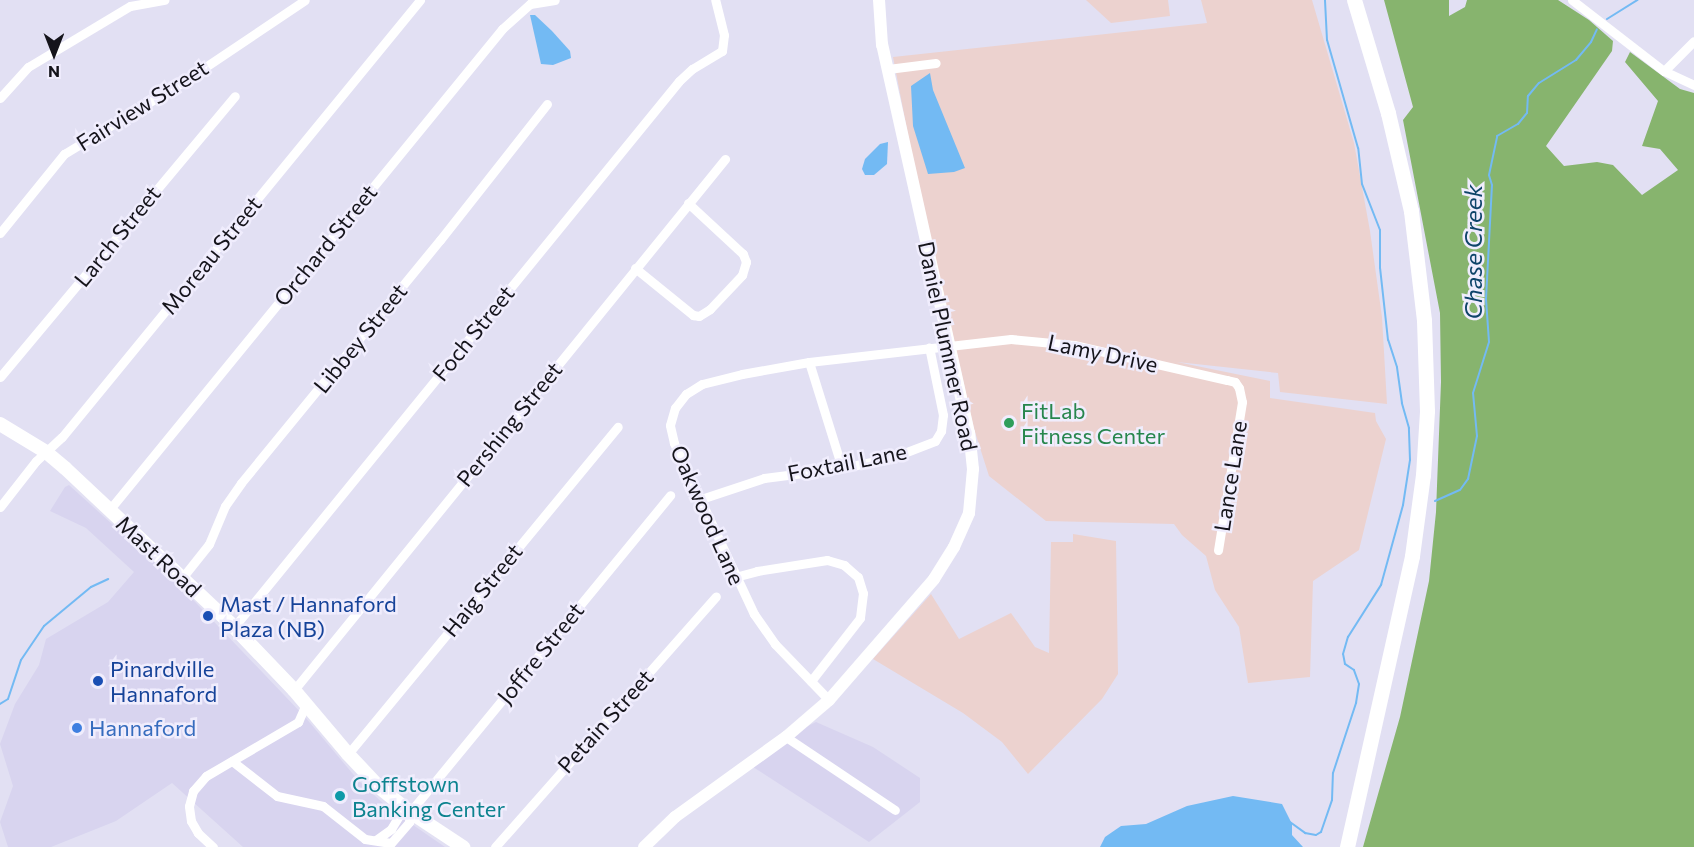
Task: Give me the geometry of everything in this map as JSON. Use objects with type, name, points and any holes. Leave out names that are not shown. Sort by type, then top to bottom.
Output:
[{"type":"main road","points":[[1347,847],[1412,556],[1423,475],[1427,411],[1425,320],[1411,211],[1388,113],[1354,0]]},
{"type":"main road","name":"Mast Road","points":[[0,424],[46,452],[110,509],[234,627],[294,690],[379,787],[410,812],[463,847]]},
{"type":"street","points":[[0,98],[28,67],[130,6],[164,0]]},
{"type":"street","name":"Fairview Street","points":[[0,233],[64,154],[186,80],[304,0]]},
{"type":"street","name":"Moreau Street","points":[[0,507],[46,452],[62,437],[420,0]]},
{"type":"street","name":"Orchard Street","points":[[110,509],[502,29],[530,4],[555,0]]},
{"type":"street","name":"Foch Street","points":[[234,627],[679,81],[692,69],[722,51],[724,35],[715,0]]},
{"type":"street","name":"Daniel Plummer Road","points":[[644,847],[675,817],[786,737],[829,700],[934,579],[954,547],[969,513],[972,452],[888,69],[880,27],[879,0]]},
{"type":"street","points":[[1572,0],[1664,71],[1694,85]]},
{"type":"street","points":[[1664,71],[1694,41]]},
{"type":"street","points":[[888,69],[936,63]]},
{"type":"street","name":"Larch Street","points":[[0,377],[235,96]]},
{"type":"street","name":"Libbey Street","points":[[182,578],[209,544],[225,506],[241,483],[440,240],[547,104]]},
{"type":"street","name":"Pershing Street","points":[[294,690],[725,159]]},
{"type":"street","points":[[635,268],[687,313],[699,316],[710,309],[742,275],[746,262],[743,254],[688,203]]},
{"type":"street","name":"Lamy Drive","points":[[949,345],[1020,339],[1074,345],[1235,382],[1242,395],[1242,402]]},
{"type":"street","name":"Oakwood Lane","points":[[829,700],[764,630],[735,577],[671,434],[672,417],[680,400],[694,388],[711,381],[809,362],[949,345]]},
{"type":"street","name":"Foxtail Lane","points":[[701,499],[764,478],[842,468],[891,458],[928,445],[938,437],[943,415],[929,347]]},
{"type":"street","points":[[809,362],[842,468]]},
{"type":"street","name":"Lance Lane","points":[[1218,550],[1242,402]]},
{"type":"street","name":"Haig Street","points":[[348,754],[618,428]]},
{"type":"street","name":"Joffre Street","points":[[410,812],[670,495]]},
{"type":"street","points":[[735,577],[768,568],[827,560],[844,565],[858,576],[863,593],[860,618],[811,681]]},
{"type":"street","name":"Petain Street","points":[[495,847],[716,596]]},
{"type":"street","points":[[213,847],[194,827],[189,806],[199,783],[298,722],[306,704]]},
{"type":"street","points":[[786,737],[895,810]]},
{"type":"street","points":[[232,761],[277,796],[323,806],[365,838],[391,843],[409,822],[410,812],[400,814],[391,829],[376,840]]},
{"type":"shaded area","points":[[1086,0],[1168,0],[1170,16],[1111,23]]},
{"type":"shaded area","points":[[1201,0],[1312,0],[1354,143],[1370,231],[1382,317],[1387,404],[1280,392],[1278,373],[1177,362],[1270,381],[1270,398],[1375,413],[1376,421],[1386,439],[1359,550],[1313,581],[1310,677],[1248,683],[1239,627],[1215,590],[1206,556],[1182,535],[1174,524],[1046,521],[989,476],[974,429],[909,140],[893,57],[1207,23]]},
{"type":"shaded area","points":[[69,485],[177,583],[305,717],[358,780],[387,807],[445,847],[243,847],[172,783],[116,821],[51,847],[8,847],[0,822],[13,786],[0,744],[15,704],[39,665],[46,639],[108,602],[134,572],[86,528],[50,511],[65,487]]},
{"type":"shaded area","points":[[1073,534],[1116,541],[1118,674],[1102,699],[1028,774],[1002,742],[963,713],[873,659],[931,594],[959,639],[1011,613],[1035,647],[1049,653],[1051,542],[1073,542]]},
{"type":"shaded area","points":[[816,722],[873,747],[920,778],[920,802],[869,842],[753,767],[800,730]]},
{"type":"green space","points":[[1384,0],[1449,0],[1449,16],[1465,7],[1467,0],[1558,0],[1589,20],[1613,41],[1612,51],[1546,146],[1564,166],[1597,162],[1613,165],[1642,195],[1678,170],[1660,149],[1642,146],[1658,101],[1625,62],[1630,52],[1680,89],[1694,93],[1694,847],[1363,847],[1400,717],[1429,581],[1436,512],[1441,382],[1440,313],[1403,120],[1413,107]]},
{"type":"water","points":[[530,15],[535,15],[552,31],[570,51],[571,58],[553,65],[541,64]]},
{"type":"water","points":[[930,73],[933,90],[965,168],[954,172],[928,174],[913,126],[911,86]]},
{"type":"water","points":[[888,142],[887,164],[874,175],[865,175],[862,169],[865,159],[880,144]]},
{"type":"water","points":[[1233,796],[1282,804],[1292,824],[1292,835],[1303,847],[1100,847],[1105,837],[1121,826],[1146,824],[1187,806]]},
{"type":"waterway","points":[[1290,822],[1305,833],[1316,835],[1321,832],[1332,800],[1333,773],[1356,703],[1359,684],[1354,670],[1345,664],[1343,654],[1348,637],[1381,585],[1403,505],[1410,460],[1409,428],[1402,403],[1397,367],[1388,340],[1380,268],[1380,230],[1362,184],[1358,148],[1327,40],[1325,0]]},
{"type":"waterway","name":"Chase Creek","points":[[1607,19],[1638,0]]},
{"type":"waterway","name":"Chase Creek","points":[[1435,501],[1460,490],[1468,479],[1477,436],[1473,393],[1489,342],[1486,299],[1492,185],[1489,175],[1497,136],[1518,124],[1527,113],[1528,96],[1539,83],[1576,60],[1591,42],[1597,29]]},
{"type":"waterway","points":[[0,704],[8,699],[21,660],[44,626],[91,587],[108,579]]},
{"type":"place","name":"FitLab Fitness Center","points":[[1009,423]]},
{"type":"place","name":"Mast / Hannaford Plaza (NB)","points":[[208,616]]},
{"type":"place","name":"Pinardville Hannaford","points":[[98,681]]},
{"type":"place","name":"Hannaford","points":[[77,728]]},
{"type":"place","name":"Goffstown Banking Center","points":[[340,796]]}]
